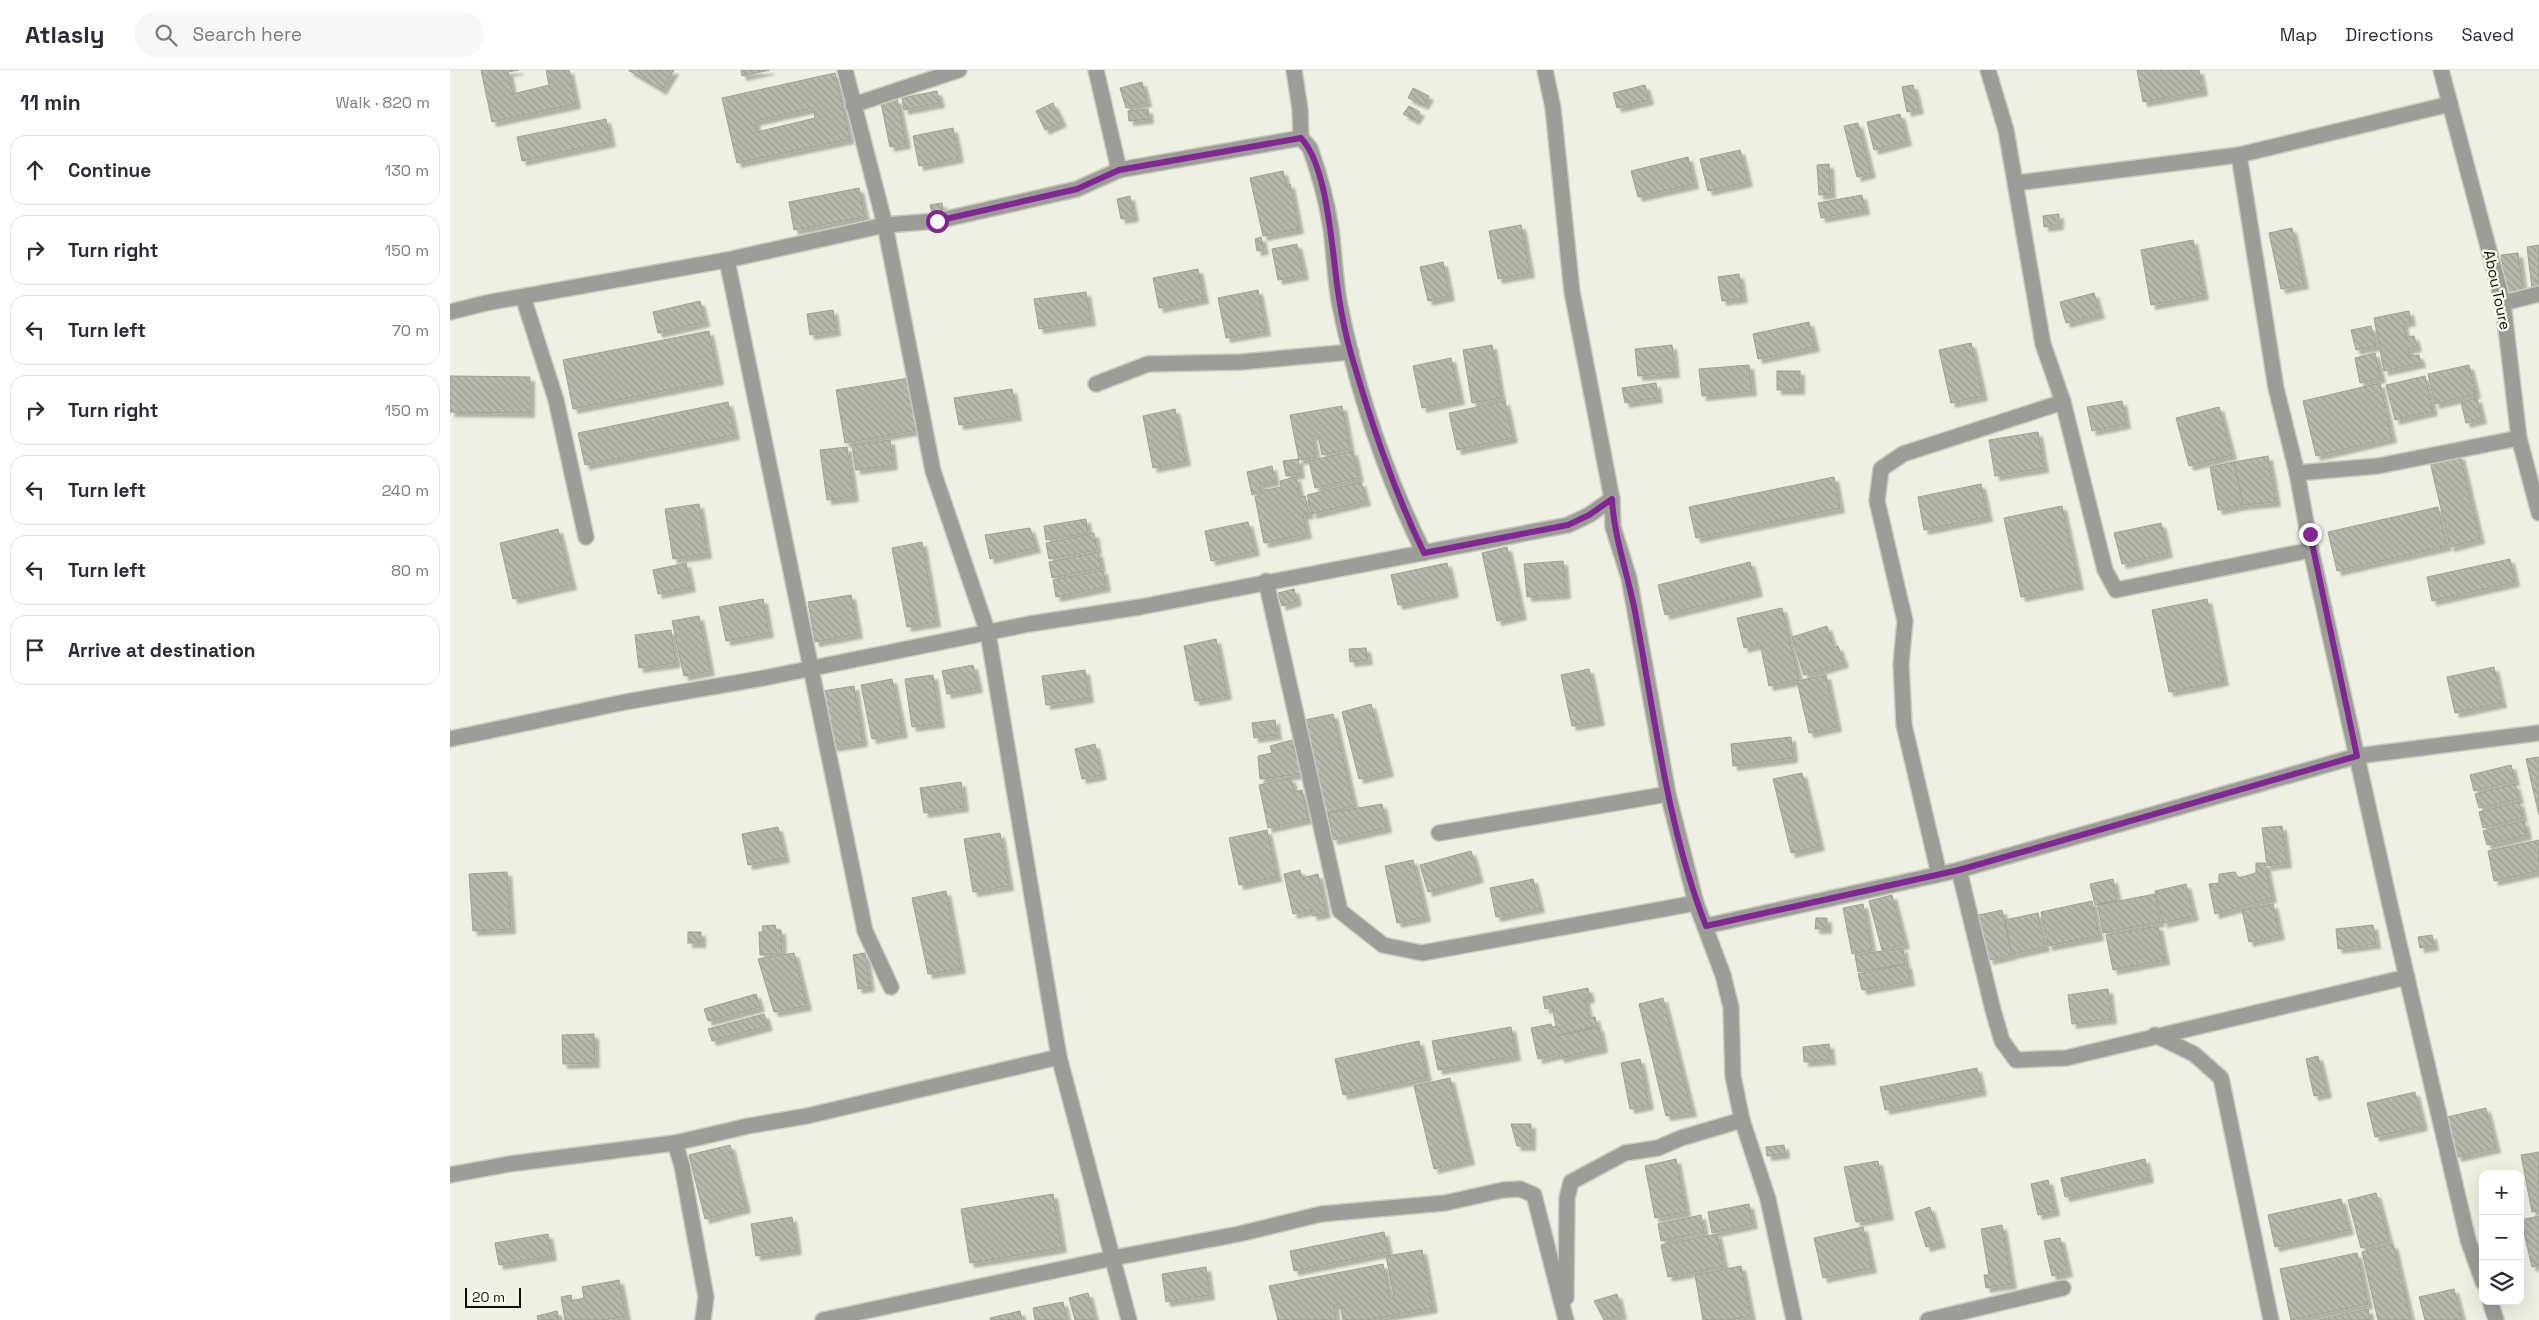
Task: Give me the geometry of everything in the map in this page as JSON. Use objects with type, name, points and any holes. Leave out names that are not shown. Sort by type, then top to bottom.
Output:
[{"type":"street","points":[[845,70],[885,225],[933,471],[988,633],[1059,1057],[1128,1320]]},
{"type":"street","points":[[853,105],[959,70]]},
{"type":"street","points":[[1096,70],[1119,170]]},
{"type":"street","points":[[1294,70],[1300,109],[1301,138],[1310,148],[1322,190],[1330,226],[1339,299],[1351,352],[1397,493],[1424,553]]},
{"type":"street","points":[[1545,70],[1553,108],[1572,292],[1612,499],[1613,527],[1629,578],[1668,794],[1696,903],[1723,975],[1731,1007],[1733,1076],[1742,1120],[1768,1200],[1794,1320]]},
{"type":"street","points":[[1988,70],[2006,130],[2044,344],[2063,402],[2105,570],[2116,590],[2311,550]]},
{"type":"street","name":"Abou Toure","points":[[2441,70],[2503,303],[2519,438],[2539,513]]},
{"type":"street","points":[[2016,183],[2239,155],[2450,104]]},
{"type":"street","points":[[450,312],[486,302],[524,297],[727,260],[885,225],[937,221],[1077,189],[1119,170],[1301,138]]},
{"type":"street","points":[[2239,155],[2276,388],[2297,473],[2311,550],[2407,977],[2468,1240],[2479,1271]]},
{"type":"street","points":[[727,260],[865,930],[891,987]]},
{"type":"street","points":[[2503,303],[2539,294]]},
{"type":"street","points":[[524,297],[556,400],[586,537]]},
{"type":"street","points":[[1096,384],[1148,364],[1241,362],[1351,352]]},
{"type":"street","points":[[1939,874],[1904,725],[1901,664],[1905,621],[1877,501],[1881,469],[1903,454],[2063,402]]},
{"type":"street","points":[[2297,473],[2378,466],[2519,438]]},
{"type":"street","points":[[450,739],[625,702],[764,678],[988,633],[1140,607],[1266,581],[1568,525],[1589,515],[1612,499]]},
{"type":"street","points":[[1266,581],[1340,911],[1383,945],[1422,953],[1696,903]]},
{"type":"street","points":[[1706,926],[1959,870],[2357,756],[2539,733]]},
{"type":"street","points":[[1439,833],[1668,794]]},
{"type":"street","points":[[1959,870],[1993,1010],[2002,1040],[2016,1060],[2066,1058],[2155,1035],[2407,977]]},
{"type":"street","points":[[2155,1035],[2194,1054],[2221,1078],[2271,1320]]},
{"type":"street","points":[[450,1175],[509,1164],[674,1143],[748,1126],[807,1116],[1059,1057]]},
{"type":"street","points":[[1566,1318],[1567,1198],[1570,1182],[1625,1153],[1658,1148],[1681,1138],[1742,1120]]},
{"type":"street","points":[[674,1143],[682,1166],[706,1297],[703,1320]]},
{"type":"street","points":[[823,1320],[1113,1258],[1239,1234],[1320,1214],[1445,1203],[1503,1190],[1520,1189],[1534,1195],[1566,1318]]},
{"type":"street","points":[[1928,1320],[2063,1288]]},
{"type":"street","points":[[2491,1305],[2496,1320]]},
{"type":"building","points":[[481,70],[519,70],[508,72],[513,94],[549,85],[546,70],[569,70],[576,104],[492,122]]},
{"type":"building","points":[[628,70],[674,70],[662,90]]},
{"type":"building","points":[[741,70],[770,70],[742,76]]},
{"type":"building","points":[[2137,70],[2199,70],[2203,91],[2143,102]]},
{"type":"building","points":[[835,73],[850,139],[737,163],[722,98]],"holes":[[[813,108],[815,118],[757,132],[755,121]]]},
{"type":"building","points":[[1142,82],[1147,102],[1126,108],[1120,88]]},
{"type":"building","points":[[1645,85],[1649,100],[1617,108],[1613,93]]},
{"type":"building","points":[[1913,85],[1919,109],[1907,112],[1902,87]]},
{"type":"building","points":[[1413,88],[1429,96],[1424,105],[1408,98]]},
{"type":"building","points":[[937,91],[940,103],[904,110],[902,98]]},
{"type":"building","points":[[897,99],[906,144],[890,147],[881,103]]},
{"type":"building","points":[[1053,103],[1062,122],[1045,130],[1036,111]]},
{"type":"building","points":[[1409,106],[1420,112],[1415,120],[1403,114]]},
{"type":"building","points":[[1148,109],[1149,119],[1129,121],[1128,111]]},
{"type":"building","points":[[1900,114],[1907,141],[1874,150],[1867,122]]},
{"type":"building","points":[[606,119],[611,142],[522,161],[517,137]]},
{"type":"building","points":[[1858,123],[1871,173],[1857,177],[1844,126]]},
{"type":"building","points":[[953,128],[959,158],[919,166],[913,136]]},
{"type":"building","points":[[1740,150],[1748,182],[1708,191],[1700,159]]},
{"type":"building","points":[[1688,157],[1694,184],[1638,197],[1631,171]]},
{"type":"building","points":[[1829,164],[1831,194],[1819,195],[1817,165]]},
{"type":"building","points":[[1283,171],[1286,185],[1290,184],[1299,229],[1263,236],[1250,178]]},
{"type":"building","points":[[859,188],[865,217],[794,230],[789,202]]},
{"type":"building","points":[[1862,195],[1865,210],[1821,218],[1818,203]]},
{"type":"building","points":[[1130,196],[1134,217],[1121,219],[1117,199]]},
{"type":"building","points":[[942,203],[944,215],[933,217],[930,205]]},
{"type":"building","points":[[2059,214],[2059,225],[2044,227],[2043,216]]},
{"type":"building","points":[[1521,225],[1530,273],[1498,279],[1489,231]]},
{"type":"building","points":[[2292,228],[2304,284],[2281,289],[2269,233]]},
{"type":"building","points":[[1261,237],[1264,250],[1257,251],[1255,239]]},
{"type":"building","points":[[2193,240],[2204,295],[2151,305],[2141,250]]},
{"type":"building","points":[[1297,244],[1304,275],[1278,280],[1272,249]]},
{"type":"building","points":[[2539,245],[2539,287],[2532,288],[2527,247]]},
{"type":"building","points":[[2518,253],[2524,296],[2507,298],[2501,255]]},
{"type":"building","points":[[1443,262],[1450,296],[1428,301],[1420,267]]},
{"type":"building","points":[[1198,269],[1204,299],[1159,308],[1153,278]]},
{"type":"building","points":[[1739,274],[1743,298],[1722,301],[1718,277]]},
{"type":"building","points":[[1258,290],[1266,331],[1226,338],[1218,298]]},
{"type":"building","points":[[1086,292],[1091,321],[1039,329],[1034,299]]},
{"type":"building","points":[[2094,293],[2100,314],[2066,323],[2060,302]]},
{"type":"building","points":[[700,301],[705,322],[658,333],[653,312]]},
{"type":"building","points":[[833,310],[836,331],[810,335],[807,314]]},
{"type":"building","points":[[2409,311],[2411,321],[2403,323],[2406,337],[2414,336],[2417,347],[2408,349],[2409,356],[2419,355],[2421,363],[2384,371],[2374,318]]},
{"type":"building","points":[[1809,322],[1815,347],[1758,359],[1753,334]]},
{"type":"building","points":[[2371,326],[2376,346],[2356,350],[2351,330]]},
{"type":"building","points":[[709,331],[719,380],[573,409],[563,360]]},
{"type":"building","points":[[1971,343],[1983,396],[1951,403],[1939,350]]},
{"type":"building","points":[[1492,345],[1501,398],[1472,403],[1463,350]]},
{"type":"building","points":[[1672,345],[1675,373],[1638,376],[1635,349]]},
{"type":"building","points":[[2375,353],[2381,378],[2360,383],[2355,358]]},
{"type":"building","points":[[1451,358],[1460,400],[1422,408],[1413,366]]},
{"type":"building","points":[[1749,365],[1752,391],[1702,396],[1699,369]]},
{"type":"building","points":[[2469,365],[2476,394],[2435,404],[2428,374]]},
{"type":"building","points":[[1777,371],[1800,371],[1800,390],[1777,390]]},
{"type":"building","points":[[450,376],[530,377],[530,413],[450,412]]},
{"type":"building","points":[[2425,376],[2433,411],[2395,420],[2386,385]]},
{"type":"building","points":[[909,378],[918,430],[845,443],[836,390]]},
{"type":"building","points":[[1656,383],[1658,398],[1625,403],[1622,388]]},
{"type":"building","points":[[2380,383],[2392,438],[2316,456],[2303,401]]},
{"type":"building","points":[[1012,389],[1017,416],[959,425],[954,398]]},
{"type":"building","points":[[2477,398],[2482,419],[2466,423],[2461,402]]},
{"type":"building","points":[[1505,401],[1513,438],[1457,450],[1449,413]]},
{"type":"building","points":[[2122,401],[2126,424],[2092,431],[2087,407]]},
{"type":"building","points":[[728,402],[735,435],[585,465],[578,433]]},
{"type":"building","points":[[1342,406],[1350,449],[1322,455],[1318,434],[1312,436],[1316,457],[1299,460],[1290,415]]},
{"type":"building","points":[[2219,407],[2232,455],[2189,466],[2176,418]]},
{"type":"building","points":[[1175,409],[1186,461],[1153,468],[1143,416]]},
{"type":"building","points":[[2038,432],[2044,468],[1995,476],[1989,440]]},
{"type":"building","points":[[890,440],[893,465],[856,470],[852,445]]},
{"type":"building","points":[[847,447],[854,497],[827,500],[820,450]]},
{"type":"building","points":[[1353,451],[1359,478],[1315,488],[1309,461]]},
{"type":"building","points":[[2460,455],[2480,539],[2450,547],[2430,462]]},
{"type":"building","points":[[2268,456],[2276,502],[2243,505],[2234,462]]},
{"type":"building","points":[[1298,459],[1300,474],[1286,476],[1283,461]]},
{"type":"building","points":[[2234,462],[2243,505],[2218,510],[2210,467]]},
{"type":"building","points":[[1272,466],[1275,481],[1261,484],[1260,492],[1252,495],[1247,472]]},
{"type":"building","points":[[1296,477],[1300,497],[1305,496],[1309,514],[1303,515],[1307,534],[1264,543],[1255,497],[1261,495],[1261,491],[1281,487],[1280,481]]},
{"type":"building","points":[[1834,477],[1840,508],[1696,538],[1689,507]]},
{"type":"building","points":[[1361,482],[1366,501],[1312,514],[1307,495]]},
{"type":"building","points":[[1981,484],[1988,517],[1924,530],[1918,497]]},
{"type":"building","points":[[699,504],[707,554],[673,559],[665,509]]},
{"type":"building","points":[[2062,506],[2079,585],[2021,597],[2004,518]]},
{"type":"building","points":[[2438,507],[2447,546],[2337,571],[2328,532]]},
{"type":"building","points":[[1086,519],[1088,533],[1046,540],[1044,526]]},
{"type":"building","points":[[1248,522],[1255,551],[1211,561],[1205,531]]},
{"type":"building","points":[[2161,523],[2168,553],[2122,564],[2114,533]]},
{"type":"building","points":[[1030,528],[1036,548],[990,559],[985,535]]},
{"type":"building","points":[[558,529],[572,585],[513,599],[500,543]]},
{"type":"building","points":[[1094,533],[1097,550],[1049,559],[1046,543]]},
{"type":"building","points":[[922,542],[936,622],[907,627],[892,548]]},
{"type":"building","points":[[1507,547],[1522,615],[1497,621],[1482,553]]},
{"type":"building","points":[[1098,552],[1101,568],[1052,578],[1049,562]]},
{"type":"building","points":[[2510,559],[2515,582],[2432,601],[2427,577]]},
{"type":"building","points":[[1563,561],[1566,594],[1527,597],[1524,564]]},
{"type":"building","points":[[1750,562],[1758,592],[1665,615],[1658,585]]},
{"type":"building","points":[[686,563],[691,587],[658,594],[653,570]]},
{"type":"building","points":[[1447,563],[1454,593],[1398,605],[1391,575]]},
{"type":"building","points":[[1103,570],[1106,587],[1056,597],[1053,580]]},
{"type":"building","points":[[1294,589],[1297,601],[1282,606],[1278,593]]},
{"type":"building","points":[[851,595],[858,634],[815,642],[808,602]]},
{"type":"building","points":[[763,599],[769,633],[726,641],[719,607]]},
{"type":"building","points":[[2207,599],[2224,681],[2169,692],[2152,610]]},
{"type":"building","points":[[1782,608],[1799,680],[1769,686],[1760,644],[1744,648],[1737,618]]},
{"type":"building","points":[[699,616],[710,671],[684,676],[672,621]]},
{"type":"building","points":[[1827,626],[1834,648],[1838,646],[1844,663],[1804,675],[1792,637]]},
{"type":"building","points":[[671,630],[676,663],[639,668],[635,635]]},
{"type":"building","points":[[1216,639],[1227,695],[1195,701],[1184,646]]},
{"type":"building","points":[[1366,648],[1368,660],[1350,662],[1349,649]]},
{"type":"building","points":[[973,665],[978,688],[947,694],[942,671]]},
{"type":"building","points":[[2494,667],[2502,703],[2455,713],[2447,677]]},
{"type":"building","points":[[1589,669],[1600,721],[1572,726],[1561,675]]},
{"type":"building","points":[[1085,670],[1089,698],[1046,705],[1042,676]]},
{"type":"building","points":[[933,675],[940,723],[912,727],[905,679]]},
{"type":"building","points":[[1826,675],[1837,727],[1809,733],[1797,681]]},
{"type":"building","points":[[892,679],[903,733],[872,739],[861,685]]},
{"type":"building","points":[[854,686],[863,742],[832,747],[823,691]]},
{"type":"building","points":[[1371,704],[1389,772],[1359,779],[1342,712]]},
{"type":"building","points":[[1333,714],[1354,806],[1328,813],[1321,818],[1300,721]]},
{"type":"building","points":[[1275,720],[1277,735],[1254,738],[1252,723]]},
{"type":"building","points":[[1791,737],[1793,758],[1733,766],[1731,744]]},
{"type":"building","points":[[1292,740],[1301,774],[1260,779],[1258,756],[1272,753],[1270,746]]},
{"type":"building","points":[[1095,744],[1102,775],[1082,779],[1075,749]]},
{"type":"building","points":[[2539,757],[2539,815],[2526,759]]},
{"type":"building","points":[[2511,765],[2515,781],[2474,791],[2470,775]]},
{"type":"building","points":[[1802,773],[1820,846],[1791,853],[1773,779]]},
{"type":"building","points":[[1291,778],[1294,792],[1302,790],[1308,819],[1268,828],[1259,785]]},
{"type":"building","points":[[961,782],[964,807],[924,813],[920,788]]},
{"type":"building","points":[[2515,784],[2519,799],[2479,808],[2475,794]]},
{"type":"building","points":[[2519,802],[2523,818],[2483,828],[2479,812]]},
{"type":"building","points":[[1382,804],[1387,828],[1333,840],[1328,813]]},
{"type":"building","points":[[2524,821],[2527,835],[2487,845],[2483,831]]},
{"type":"building","points":[[2282,826],[2287,863],[2267,866],[2262,828]]},
{"type":"building","points":[[778,827],[785,858],[748,865],[742,834]]},
{"type":"building","points":[[1267,830],[1277,877],[1239,885],[1229,838]]},
{"type":"building","points":[[1000,833],[1009,886],[973,892],[964,839]]},
{"type":"building","points":[[2539,840],[2539,871],[2494,881],[2488,851]]},
{"type":"building","points":[[1471,851],[1479,878],[1428,892],[1420,865]]},
{"type":"building","points":[[1413,860],[1426,917],[1397,923],[1385,866]]},
{"type":"building","points":[[2256,863],[2265,863],[2272,898],[2215,914],[2209,884],[2219,883],[2219,874],[2235,872],[2238,878],[2256,873]]},
{"type":"building","points":[[1300,870],[1302,878],[1318,874],[1326,913],[1313,916],[1311,910],[1293,914],[1284,874]]},
{"type":"building","points":[[507,872],[511,929],[473,931],[469,874]]},
{"type":"building","points":[[1533,879],[1540,908],[1496,917],[1490,888]]},
{"type":"building","points":[[2113,879],[2117,900],[2095,905],[2090,884]]},
{"type":"building","points":[[2186,884],[2194,916],[2163,923],[2155,891]]},
{"type":"building","points":[[946,891],[961,969],[928,974],[912,898]]},
{"type":"building","points":[[2155,894],[2160,922],[2103,933],[2098,905]]},
{"type":"building","points":[[1892,895],[1905,944],[1882,950],[1869,901]]},
{"type":"building","points":[[2092,901],[2099,936],[2048,946],[2041,912]]},
{"type":"building","points":[[1863,904],[1872,950],[1852,954],[1843,908]]},
{"type":"building","points":[[2273,904],[2280,935],[2249,942],[2242,910]]},
{"type":"building","points":[[2002,910],[2012,955],[1989,960],[1979,915]]},
{"type":"building","points":[[2038,913],[2045,947],[2012,954],[2005,920]]},
{"type":"building","points":[[1816,918],[1827,918],[1827,929],[1815,929]]},
{"type":"building","points":[[775,925],[776,930],[781,930],[782,954],[760,955],[759,932],[763,932],[762,926]]},
{"type":"building","points":[[2373,925],[2376,944],[2338,949],[2336,929]]},
{"type":"building","points":[[2158,926],[2165,960],[2113,970],[2106,935]]},
{"type":"building","points":[[688,932],[701,932],[701,943],[688,943]]},
{"type":"building","points":[[2432,935],[2434,946],[2420,948],[2418,937]]},
{"type":"building","points":[[1903,948],[1905,964],[1858,972],[1855,955]]},
{"type":"building","points":[[794,953],[807,1006],[774,1012],[758,959]]},
{"type":"building","points":[[865,953],[870,987],[858,989],[853,955]]},
{"type":"building","points":[[1907,964],[1910,981],[1862,990],[1858,974]]},
{"type":"building","points":[[1588,988],[1590,998],[1585,999],[1589,1018],[1595,1017],[1597,1026],[1556,1036],[1599,1027],[1603,1048],[1560,1058],[1559,1054],[1538,1059],[1531,1028],[1551,1024],[1552,1027],[1556,1026],[1552,1007],[1545,1009],[1543,997]]},
{"type":"building","points":[[2108,989],[2112,1019],[2072,1024],[2068,995]]},
{"type":"building","points":[[756,994],[760,1007],[708,1021],[704,1009]]},
{"type":"building","points":[[1663,998],[1692,1112],[1666,1116],[1639,1004]]},
{"type":"building","points":[[764,1014],[768,1026],[712,1041],[708,1029]]},
{"type":"building","points":[[1511,1027],[1516,1056],[1438,1070],[1432,1041]]},
{"type":"building","points":[[594,1034],[595,1063],[563,1064],[562,1035]]},
{"type":"building","points":[[1419,1041],[1427,1077],[1343,1095],[1335,1059]]},
{"type":"building","points":[[1829,1044],[1831,1060],[1804,1062],[1803,1047]]},
{"type":"building","points":[[2318,1056],[2327,1093],[2314,1096],[2306,1059]]},
{"type":"building","points":[[1640,1059],[1649,1105],[1630,1109],[1621,1063]]},
{"type":"building","points":[[1977,1068],[1982,1091],[1885,1110],[1880,1087]]},
{"type":"building","points":[[1450,1078],[1470,1160],[1434,1169],[1414,1086]]},
{"type":"building","points":[[2415,1092],[2423,1126],[2375,1137],[2367,1103]]},
{"type":"building","points":[[2486,1108],[2496,1148],[2457,1157],[2447,1117]]},
{"type":"building","points":[[1511,1124],[1531,1124],[1531,1146],[1517,1146]]},
{"type":"building","points":[[730,1145],[746,1208],[705,1219],[689,1155]]},
{"type":"building","points":[[1784,1145],[1785,1154],[1767,1156],[1766,1147]]},
{"type":"building","points":[[2539,1152],[2539,1211],[2532,1212],[2521,1155]]},
{"type":"building","points":[[1676,1159],[1686,1212],[1655,1218],[1645,1166]]},
{"type":"building","points":[[2145,1159],[2149,1178],[2065,1197],[2061,1178]]},
{"type":"building","points":[[1878,1161],[1889,1215],[1856,1222],[1844,1167]]},
{"type":"building","points":[[2048,1180],[2055,1211],[2038,1215],[2031,1184]]},
{"type":"building","points":[[2376,1193],[2389,1241],[2361,1248],[2348,1200]]},
{"type":"building","points":[[1053,1194],[1062,1248],[970,1263],[961,1209]]},
{"type":"building","points":[[2341,1199],[2349,1230],[2275,1247],[2268,1215]]},
{"type":"building","points":[[1749,1204],[1753,1224],[1712,1233],[1708,1212]]},
{"type":"building","points":[[1930,1207],[1941,1243],[1926,1247],[1915,1212]]},
{"type":"building","points":[[1701,1215],[1704,1232],[1661,1241],[1658,1224]]},
{"type":"building","points":[[2539,1216],[2539,1265],[2532,1267],[2524,1233],[2524,1219]]},
{"type":"building","points":[[792,1217],[797,1250],[756,1256],[751,1224]]},
{"type":"building","points":[[2002,1225],[2012,1284],[1986,1288],[1984,1275],[1989,1275],[1981,1229]]},
{"type":"building","points":[[1863,1227],[1872,1268],[1823,1278],[1814,1238]]},
{"type":"building","points":[[1384,1232],[1388,1252],[1294,1271],[1290,1251]]},
{"type":"building","points":[[548,1234],[552,1256],[499,1265],[495,1243]]},
{"type":"building","points":[[1717,1234],[1724,1266],[1668,1277],[1661,1245]]},
{"type":"building","points":[[2060,1238],[2068,1272],[2052,1276],[2044,1241]]},
{"type":"building","points":[[2393,1244],[2411,1320],[2378,1320],[2362,1252]]},
{"type":"building","points":[[1422,1250],[1433,1308],[1366,1320],[1343,1320],[1340,1304],[1334,1305],[1336,1320],[1278,1320],[1269,1286],[1383,1264],[1390,1298],[1394,1296],[1386,1256]]},
{"type":"building","points":[[2357,1253],[2368,1304],[2291,1320],[2280,1269]]},
{"type":"building","points":[[1741,1266],[1751,1316],[1730,1320],[1703,1320],[1695,1275]]},
{"type":"building","points":[[1206,1267],[1210,1295],[1166,1302],[1162,1274]]},
{"type":"building","points":[[619,1280],[626,1316],[604,1320],[565,1320],[561,1297],[571,1295],[572,1301],[584,1298],[582,1287]]},
{"type":"building","points":[[2454,1289],[2462,1320],[2425,1320],[2419,1297]]},
{"type":"building","points":[[1088,1293],[1095,1320],[1075,1320],[1069,1298]]},
{"type":"building","points":[[1617,1294],[1622,1315],[1604,1320],[1594,1301]]},
{"type":"building","points":[[1063,1302],[1067,1320],[1035,1320],[1033,1308]]},
{"type":"building","points":[[2368,1309],[2370,1320],[2319,1320]]},
{"type":"building","points":[[557,1311],[559,1320],[538,1320],[537,1316]]},
{"type":"building","points":[[1020,1311],[1022,1320],[991,1320],[990,1318]]},
{"type":"route","points":[[937,221],[1077,189],[1119,170],[1187,160],[1301,138],[1310,148],[1316,163],[1330,226],[1339,299],[1351,352],[1382,452],[1403,510],[1424,553],[1568,525],[1589,515],[1612,499],[1613,527],[1629,578],[1668,794],[1696,903],[1706,926],[1959,870],[2357,756],[2311,550],[2310,534]]}]
